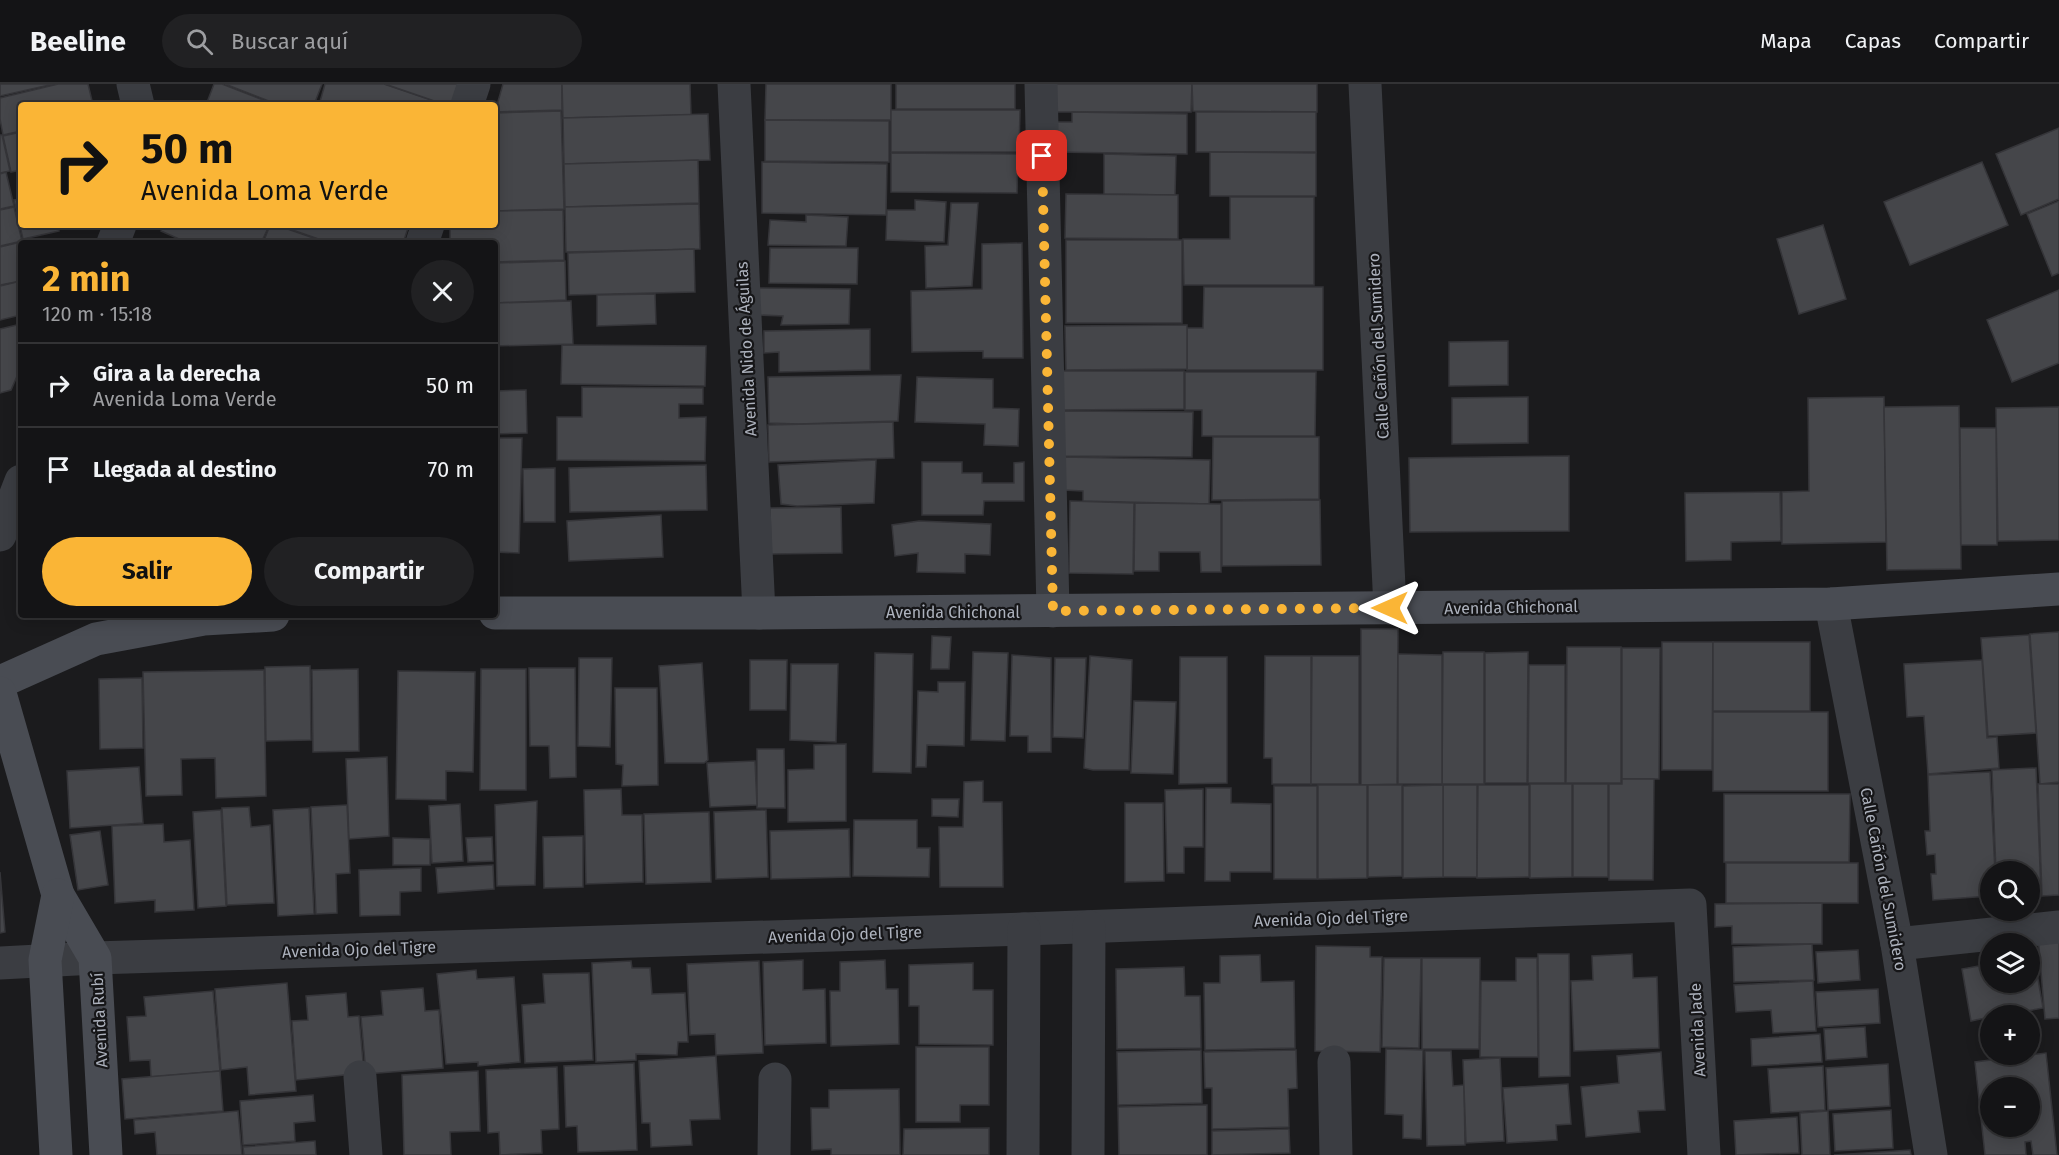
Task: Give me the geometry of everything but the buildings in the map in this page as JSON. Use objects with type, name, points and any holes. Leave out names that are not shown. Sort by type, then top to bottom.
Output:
[{"type":"street","points":[[133,84],[137,102]]},
{"type":"street","points":[[468,102],[474,84]]},
{"type":"street","name":"Avenida Nido de Águilas","points":[[734,84],[759,613]]},
{"type":"street","points":[[1041,84],[1053,611]]},
{"type":"street","name":"Calle Cañón del Sumidero","points":[[1365,84],[1390,608]]},
{"type":"street","points":[[0,535],[18,489]]},
{"type":"street","name":"Avenida Chichonal","points":[[498,613],[1831,604],[2059,590]]},
{"type":"street","name":"Calle Cañón del Sumidero","points":[[1831,604],[1897,944],[1931,1155]]},
{"type":"street","points":[[0,682],[96,639],[204,619],[221,618]]},
{"type":"street","name":"Avenida Rubí","points":[[0,693],[58,895],[95,958],[106,1155]]},
{"type":"street","name":"Avenida Rubí","points":[[56,1155],[45,960],[58,895]]},
{"type":"street","name":"Avenida Ojo del Tigre","points":[[0,963],[1690,905]]},
{"type":"street","name":"Avenida Jade","points":[[1690,905],[1704,1155]]},
{"type":"street","points":[[1088,1155],[1089,927]]},
{"type":"street","points":[[1897,944],[2059,927]]},
{"type":"street","points":[[1023,1155],[1024,929]]},
{"type":"street","points":[[1334,1062],[1336,1155]]},
{"type":"street","points":[[360,1077],[366,1155]]},
{"type":"street","points":[[774,1155],[775,1079]]},
{"type":"route","points":[[1042,156],[1053,611],[1390,608]]}]
